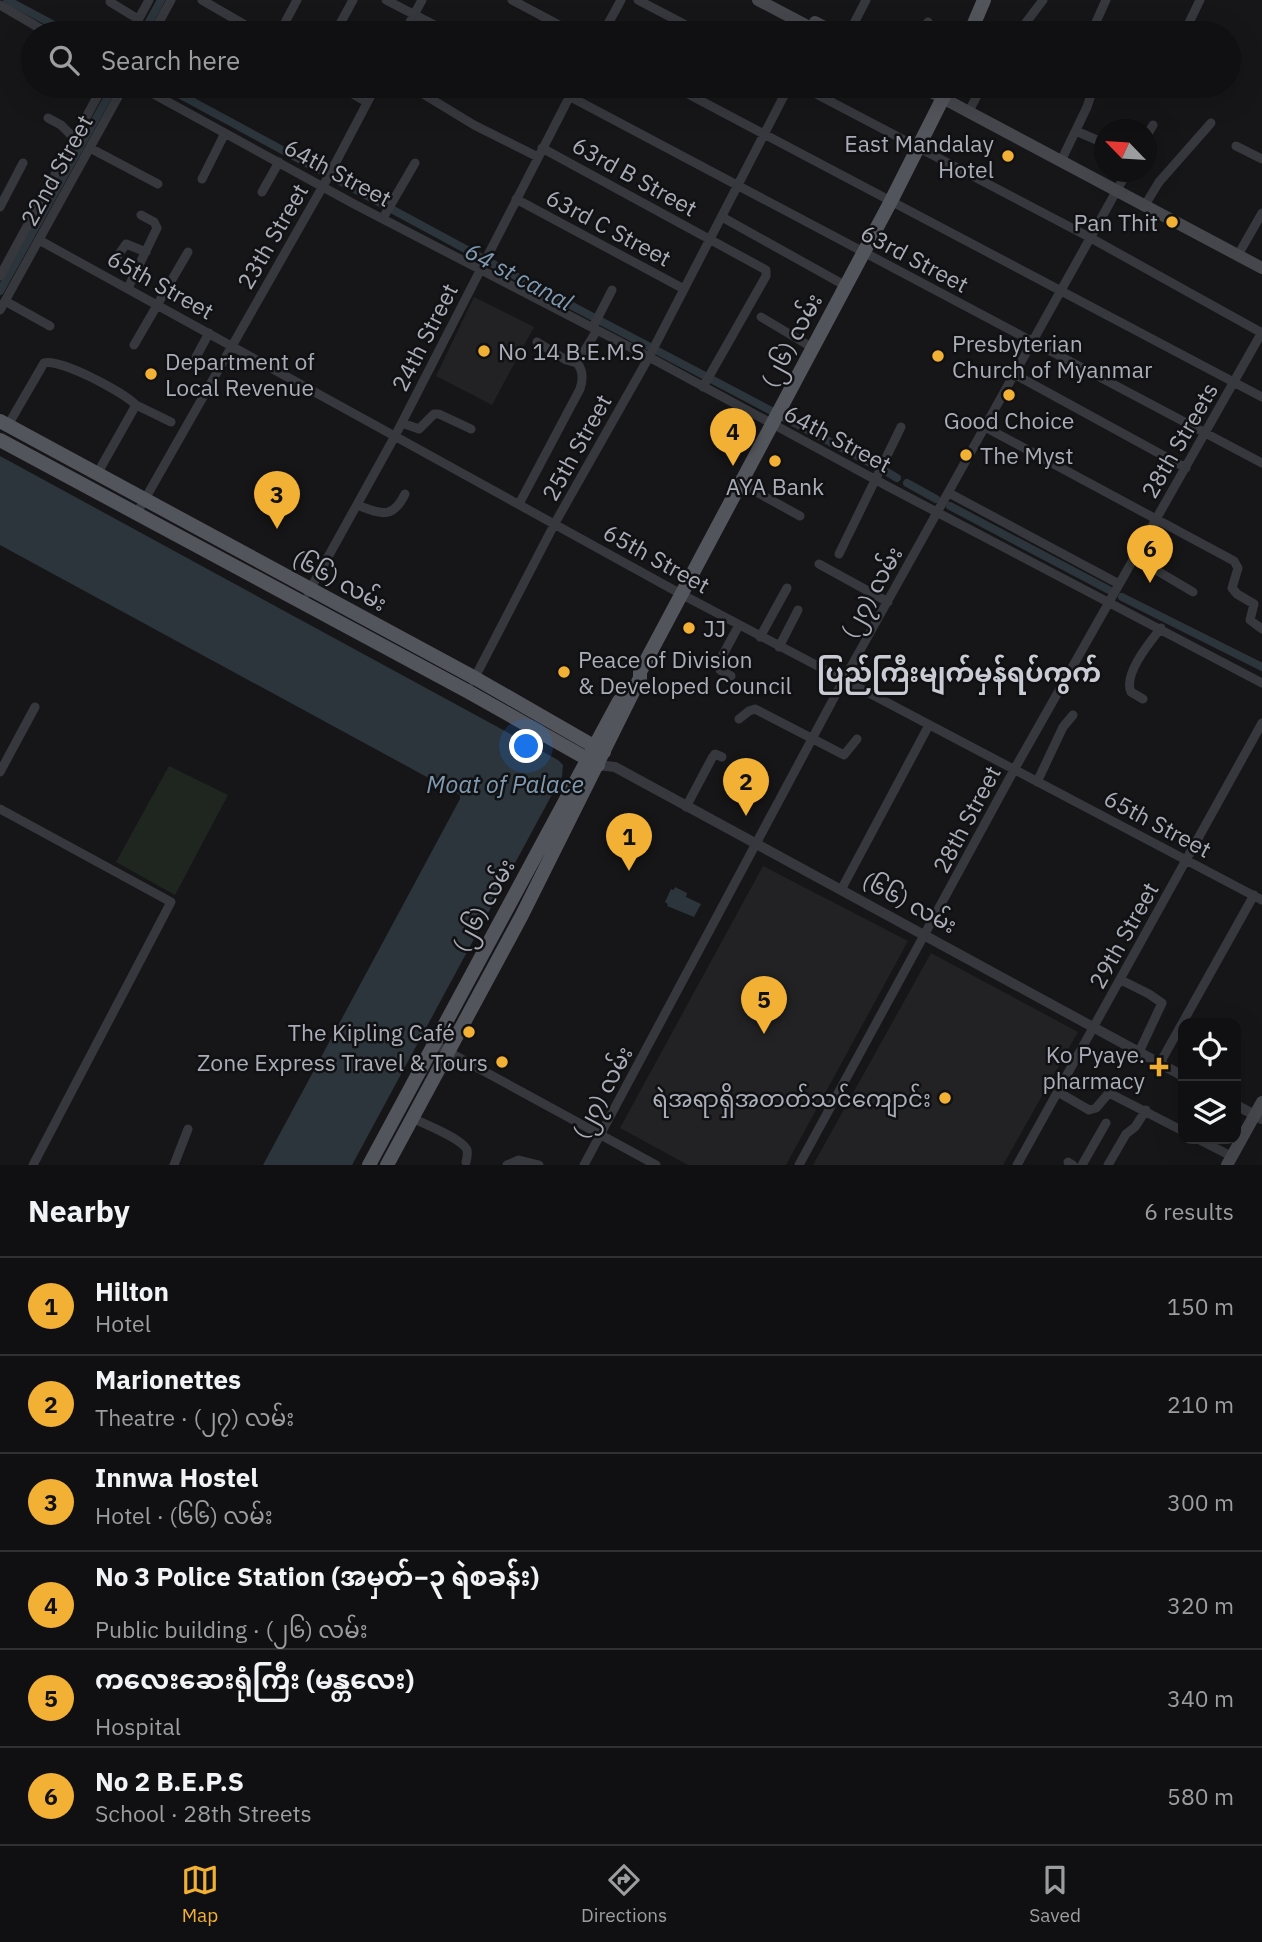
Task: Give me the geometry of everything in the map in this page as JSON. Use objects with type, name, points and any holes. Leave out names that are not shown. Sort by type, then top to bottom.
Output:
[{"type":"main road","points":[[758,0],[776,3],[803,21]]},
{"type":"main road","points":[[975,21],[983,0]]},
{"type":"main road","name":"(၂၆) လမ်း","points":[[387,1165],[522,915],[633,674],[640,671],[846,286],[918,148],[940,98]]},
{"type":"main road","points":[[955,98],[1146,203],[1240,252],[1262,260]]},
{"type":"main road","points":[[1240,252],[1262,268]]},
{"type":"main road","name":"(၆၆) လမ်း","points":[[4,423],[97,474],[141,507],[302,604],[471,685]]},
{"type":"main road","name":"(၆၆) လမ်း","points":[[0,440],[310,590],[596,756]]},
{"type":"main road","name":"(၂၆) လမ်း","points":[[369,1165],[596,756]]},
{"type":"main road","points":[[1241,1131],[1255,1116],[1262,1088]]},
{"type":"main road","points":[[1225,1161],[1262,1102]]},
{"type":"main road","points":[[1225,1161],[1232,1144]]},
{"type":"street","points":[[110,2],[138,19],[149,0]]},
{"type":"street","points":[[160,21],[171,0]]},
{"type":"street","points":[[202,0],[238,21]]},
{"type":"street","points":[[286,21],[297,0]]},
{"type":"street","points":[[342,21],[353,0]]},
{"type":"street","points":[[386,0],[426,21]]},
{"type":"street","points":[[411,21],[422,0]]},
{"type":"street","points":[[512,0],[551,21]]},
{"type":"street","points":[[610,21],[621,0]]},
{"type":"street","points":[[638,0],[678,21]]},
{"type":"street","points":[[855,21],[866,0]]},
{"type":"street","points":[[1027,21],[1043,0]]},
{"type":"street","points":[[1096,21],[1106,0]]},
{"type":"street","points":[[1190,21],[1200,0]]},
{"type":"street","points":[[0,5],[27,21]]},
{"type":"street","name":"22nd Street","points":[[0,276],[97,98]]},
{"type":"street","name":"22nd Street","points":[[2,305],[117,98]]},
{"type":"street","name":"64th Street","points":[[160,98],[279,162],[326,180],[878,473],[943,503],[1114,593],[1161,628],[1262,683]]},
{"type":"street","points":[[360,98],[368,102]]},
{"type":"street","name":"23th Street","points":[[141,507],[370,98]]},
{"type":"street","name":"63rd B Street","points":[[430,98],[474,125],[540,152],[709,239],[766,272],[706,381]]},
{"type":"street","name":"24th Street","points":[[302,604],[402,423],[569,98]]},
{"type":"street","name":"63rd Street","points":[[574,98],[1262,463]]},
{"type":"street","points":[[696,98],[1262,397]]},
{"type":"street","name":"25th Street","points":[[471,685],[555,523],[651,352],[782,98]]},
{"type":"street","points":[[824,98],[1089,237],[1262,332]]},
{"type":"street","points":[[971,108],[976,98]]},
{"type":"street","points":[[1063,158],[1089,98]]},
{"type":"street","points":[[48,118],[61,125],[75,139]]},
{"type":"street","points":[[1146,203],[1159,181],[1211,123]]},
{"type":"street","points":[[1076,131],[1094,139]]},
{"type":"street","points":[[202,179],[225,134]]},
{"type":"street","points":[[1236,146],[1262,159]]},
{"type":"street","points":[[90,148],[158,184]]},
{"type":"street","points":[[261,192],[279,162]]},
{"type":"street","points":[[0,207],[23,163]]},
{"type":"street","points":[[386,212],[415,163]]},
{"type":"street","name":"(၂၇) လမ်း","points":[[584,1165],[811,738],[1121,182]]},
{"type":"street","name":"63rd C Street","points":[[516,199],[684,289]]},
{"type":"street","points":[[1240,252],[1262,213]]},
{"type":"street","points":[[128,288],[157,225],[141,215]]},
{"type":"street","points":[[722,217],[846,286]]},
{"type":"street","name":"65th Street","points":[[39,240],[760,637],[1258,898]]},
{"type":"street","points":[[114,261],[125,244],[146,252]]},
{"type":"street","points":[[134,345],[188,252]]},
{"type":"street","points":[[577,363],[612,290]]},
{"type":"street","points":[[2,305],[50,326]]},
{"type":"street","points":[[761,317],[813,348]]},
{"type":"street","name":"28th Streets","points":[[1114,593],[1262,332]]},
{"type":"street","points":[[195,356],[209,333]]},
{"type":"street","points":[[519,504],[580,389],[582,380],[581,369],[577,363],[566,360],[537,342]]},
{"type":"street","points":[[4,423],[40,366],[48,362],[57,363],[91,378],[171,422]]},
{"type":"street","points":[[1014,374],[1186,468]]},
{"type":"street","points":[[97,474],[136,405]]},
{"type":"street","points":[[402,423],[419,429],[434,414],[439,414],[471,429]]},
{"type":"street","points":[[839,554],[901,427]]},
{"type":"street","points":[[985,427],[1157,517],[1234,561],[1238,568],[1232,588],[1254,604],[1251,620],[1262,629]]},
{"type":"street","points":[[740,483],[800,516]]},
{"type":"street","points":[[357,505],[376,512],[390,513],[405,494]]},
{"type":"street","points":[[943,503],[1114,593]]},
{"type":"street","points":[[1135,557],[1193,592]]},
{"type":"street","points":[[819,564],[888,602]]},
{"type":"street","points":[[760,637],[787,588]]},
{"type":"street","name":"28th Street","points":[[799,1165],[1014,770],[1114,593]]},
{"type":"street","points":[[779,647],[798,610]]},
{"type":"street","points":[[731,676],[720,670],[719,662],[739,625]]},
{"type":"street","points":[[1143,699],[1131,692],[1129,683],[1141,655],[1161,628]]},
{"type":"street","points":[[0,772],[35,707]]},
{"type":"street","points":[[739,719],[755,709],[844,755],[857,740]]},
{"type":"street","points":[[1037,782],[1063,727],[1073,715]]},
{"type":"street","name":"29th Street","points":[[1017,1165],[1262,723]]},
{"type":"street","points":[[841,890],[929,726]]},
{"type":"street","points":[[687,807],[712,758],[715,754],[722,757]]},
{"type":"street","name":"(၆၆) လမ်း","points":[[596,756],[1178,1073]]},
{"type":"street","points":[[0,809],[171,902],[33,1165]]},
{"type":"street","points":[[1160,1063],[1258,898]]},
{"type":"street","points":[[1121,980],[1162,1003],[1139,1052]]},
{"type":"street","points":[[434,1044],[656,1165]]},
{"type":"street","points":[[1058,1092],[1089,1110],[1096,1108],[1111,1094],[1178,1128]]},
{"type":"street","points":[[1108,1165],[1126,1134],[1135,1127],[1146,1110]]},
{"type":"street","points":[[412,1118],[464,1146],[468,1154],[466,1162]]},
{"type":"street","points":[[1082,1165],[1106,1123]]},
{"type":"street","points":[[174,1165],[188,1129]]},
{"type":"street","points":[[1204,1144],[1225,1161]]},
{"type":"street","points":[[507,1165],[519,1160],[539,1165]]},
{"type":"shaded area","name":"No 14 B.E.M.S","points":[[474,297],[534,327],[492,405],[436,376]]},
{"type":"shaded area","points":[[169,766],[228,795],[175,895],[116,862]]},
{"type":"shaded area","points":[[763,866],[908,941],[786,1165],[688,1165],[620,1128]]},
{"type":"shaded area","name":"ရဲအရာရှိအတတ်သင်ကျောင်း","points":[[931,953],[1078,1032],[1003,1165],[813,1165]]},
{"type":"water","name":"Moat of Palace","points":[[0,456],[563,765],[562,776],[352,1165],[263,1165],[460,795],[0,545]]},
{"type":"water","points":[[675,887],[687,893],[686,897],[701,904],[694,917],[667,906],[665,902],[671,889],[674,890]]},
{"type":"waterway","name":"64 st canal","points":[[7,0],[46,21]]},
{"type":"waterway","points":[[150,21],[161,0]]},
{"type":"waterway","points":[[0,291],[107,98]]},
{"type":"waterway","name":"64 st canal","points":[[186,98],[519,278],[874,465]]},
{"type":"waterway","points":[[887,472],[897,478]]},
{"type":"waterway","points":[[907,483],[936,499]]},
{"type":"waterway","points":[[950,506],[1109,590]]},
{"type":"waterway","points":[[1122,597],[1262,667]]},
{"type":"place","name":"East Mandalay Hotel","points":[[1008,156]]},
{"type":"place","name":"Pan Thit","points":[[1172,222]]},
{"type":"place","name":"No 14 B.E.M.S","points":[[484,351]]},
{"type":"place","name":"Presbyterian Church of Myanmar","points":[[938,356]]},
{"type":"place","name":"Department of Local Revenue","points":[[151,374]]},
{"type":"place","name":"Good Choice","points":[[1009,395]]},
{"type":"place","name":"The Myst","points":[[966,455]]},
{"type":"place","name":"AYA Bank","points":[[775,461]]},
{"type":"place","name":"No 3 Police Station (အမှတ်−၃ ရဲစခန်း)","points":[[733,466]]},
{"type":"place","name":"Innwa Hostel","points":[[277,529]]},
{"type":"place","name":"No 2 B.E.P.S","points":[[1150,583]]},
{"type":"place","name":"JJ","points":[[689,628]]},
{"type":"place","name":"Peace of Division & Developed Council","points":[[564,672]]},
{"type":"place","name":"Marionettes","points":[[746,816]]},
{"type":"place","name":"Hilton","points":[[629,871]]},
{"type":"place","name":"The Kipling Café","points":[[469,1032]]},
{"type":"place","name":"ကလေးဆေးရုံကြီး (မန္တလေး)","points":[[764,1034]]},
{"type":"place","name":"Zone Express Travel & Tours","points":[[502,1062]]},
{"type":"place","name":"Ko Pyaye. pharmacy","points":[[1159,1067]]},
{"type":"place","name":"ရဲအရာရှိအတတ်သင်ကျောင်း","points":[[945,1098]]},
{"type":"district","name":"ပြည်ကြီးမျက်မှန်ရပ်ကွက်","points":[[959,672]]}]
